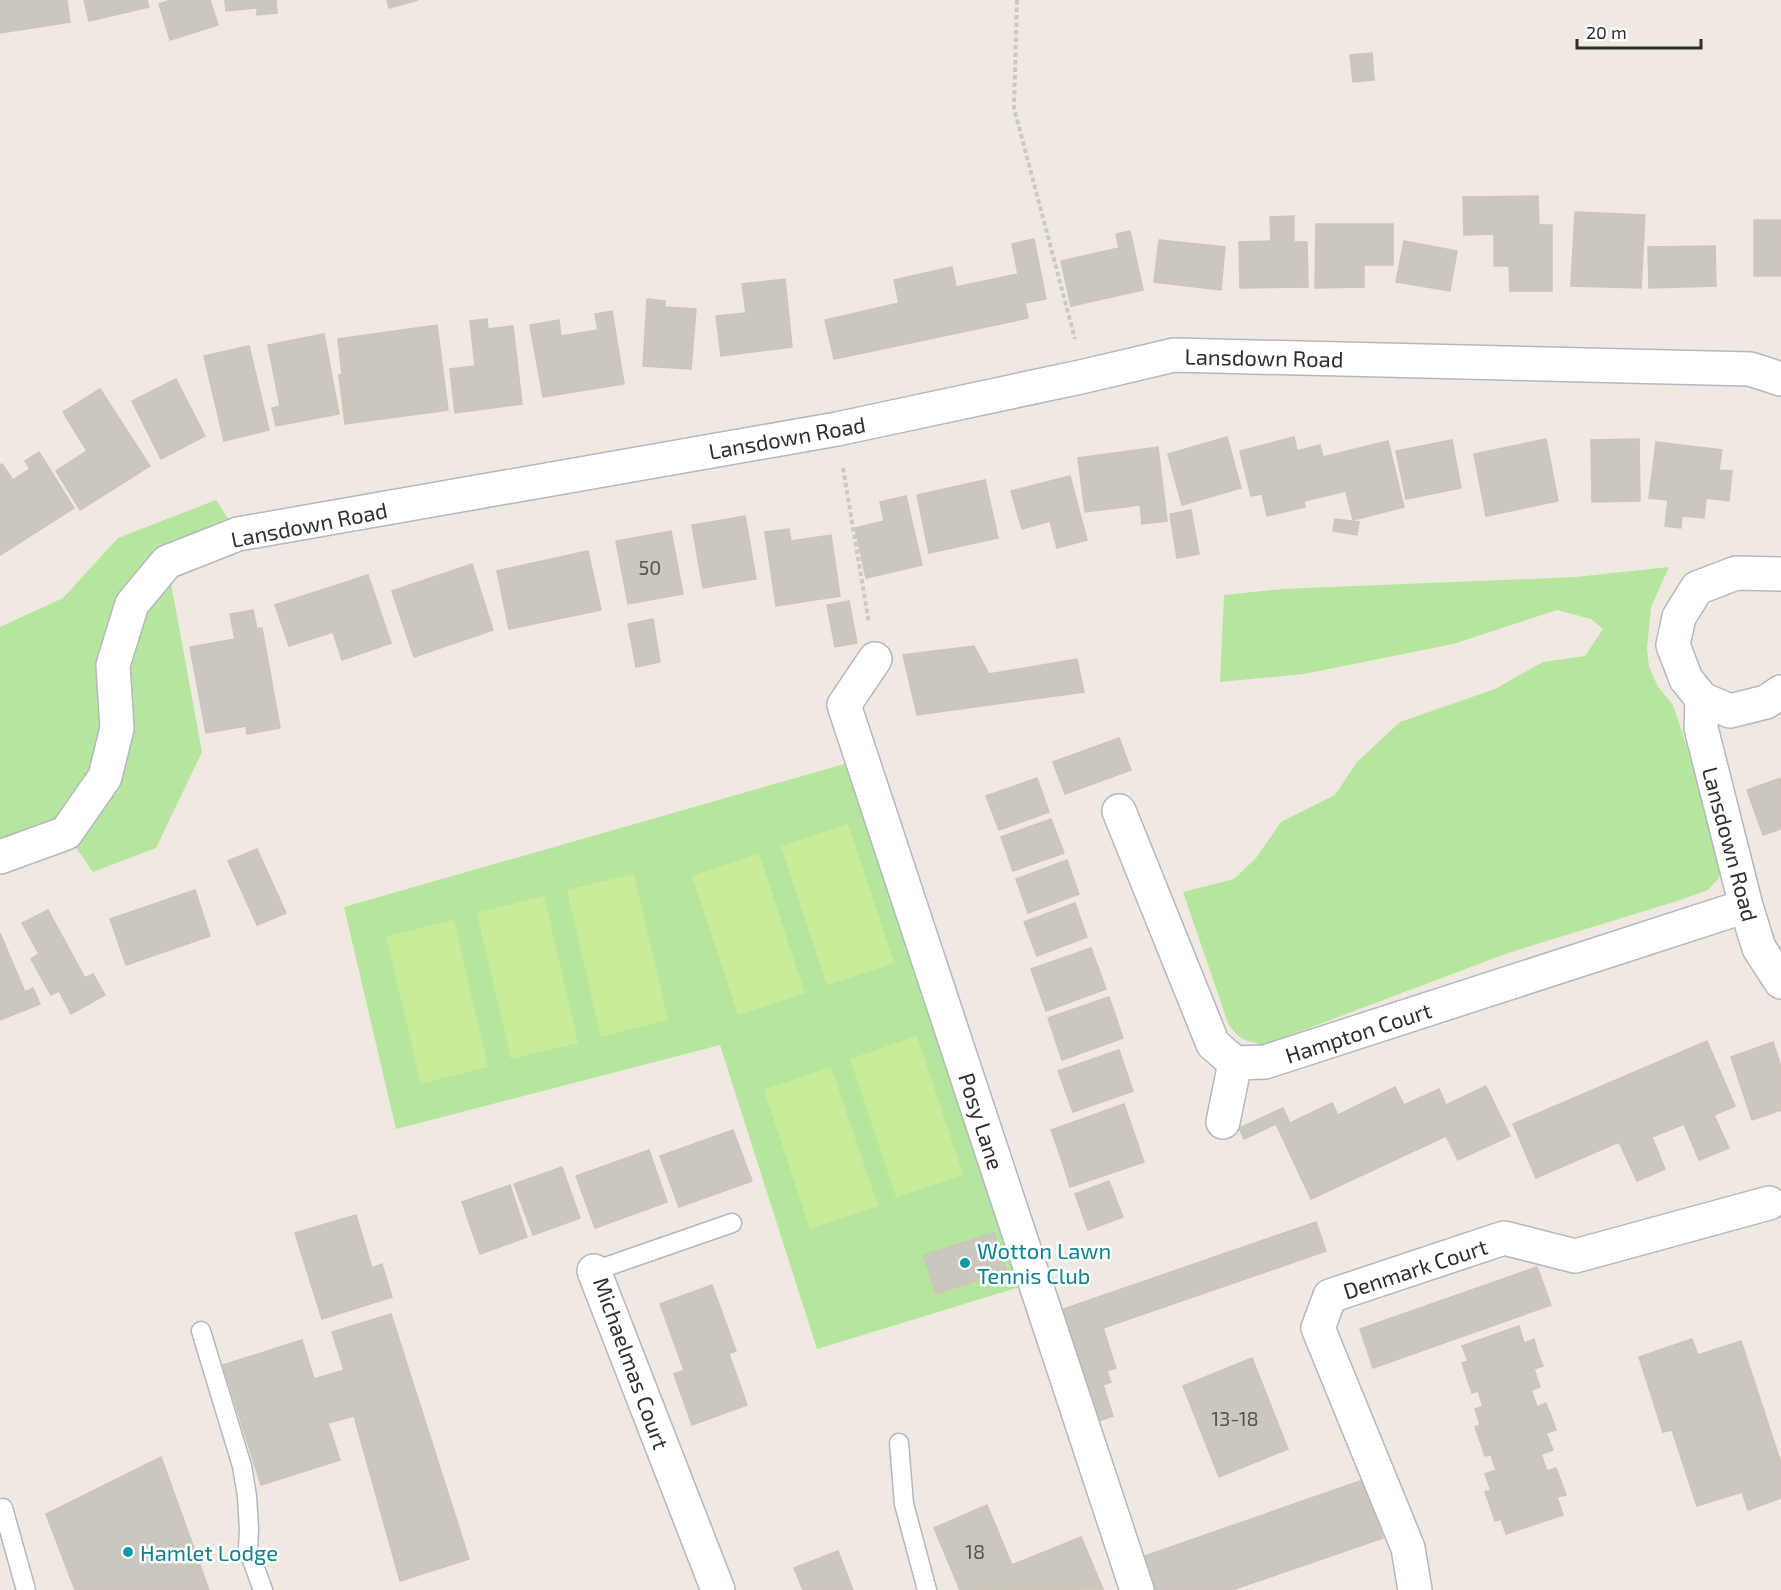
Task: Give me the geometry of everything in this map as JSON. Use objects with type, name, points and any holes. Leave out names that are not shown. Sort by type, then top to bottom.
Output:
[{"type":"street","name":"Lansdown Road","points":[[0,857],[66,833],[105,777],[117,728],[113,665],[132,604],[167,562],[238,534],[837,429],[1174,355],[1750,369],[1781,379]]},
{"type":"street","points":[[1781,574],[1736,573],[1697,588],[1679,616],[1673,645],[1686,678],[1702,699],[1730,711],[1766,702],[1781,692]]},
{"type":"street","name":"Posy Lane","points":[[875,659],[844,705],[1137,1590]]},
{"type":"street","name":"Lansdown Road","points":[[1702,699],[1701,728],[1746,906],[1759,948],[1781,982]]},
{"type":"street","points":[[1119,811],[1213,1044],[1235,1063],[1223,1122]]},
{"type":"street","name":"Hampton Court","points":[[1235,1063],[1265,1062],[1746,906]]},
{"type":"street","name":"Denmark Court","points":[[1415,1590],[1408,1548],[1318,1329],[1330,1296],[1504,1238],[1575,1256],[1769,1203]]},
{"type":"street","name":"Michaelmas Court","points":[[594,1270],[718,1590]]},
{"type":"lane","name":"Michaelmas Court","points":[[594,1270],[732,1223]]},
{"type":"lane","points":[[201,1331],[242,1466],[247,1496],[248,1549],[263,1590]]},
{"type":"lane","points":[[898,1443],[904,1504],[927,1590]]},
{"type":"lane","points":[[3,1508],[26,1590]]},
{"type":"path","points":[[1017,0],[1014,108],[1075,340]]},
{"type":"path","points":[[842,465],[875,659]]},
{"type":"green space","points":[[216,500],[238,534],[167,562],[202,752],[156,848],[93,872],[66,833],[0,857],[0,627],[63,598],[118,538]]},
{"type":"green space","points":[[1669,567],[1651,607],[1647,649],[1649,667],[1658,687],[1673,705],[1719,844],[1723,866],[1719,878],[1708,890],[1508,953],[1264,1045],[1246,1040],[1235,1033],[1228,1023],[1183,892],[1234,879],[1256,858],[1281,822],[1335,795],[1357,762],[1400,722],[1495,689],[1543,662],[1585,656],[1603,629],[1591,619],[1557,610],[1453,644],[1304,674],[1220,682],[1224,595],[1283,589],[1576,577]]},
{"type":"green space","points":[[862,759],[1036,1282],[817,1349],[720,1045],[396,1129],[344,907]]},
{"type":"green space","points":[[848,824],[894,963],[827,985],[781,846]]},
{"type":"green space","points":[[759,854],[805,993],[738,1015],[692,876]]},
{"type":"green space","points":[[634,874],[668,1020],[601,1037],[567,890]]},
{"type":"green space","points":[[544,896],[578,1043],[511,1059],[477,913]]},
{"type":"green space","points":[[454,920],[488,1067],[421,1084],[386,936]]},
{"type":"green space","points":[[917,1036],[963,1175],[896,1197],[850,1059]]},
{"type":"green space","points":[[831,1067],[878,1206],[810,1229],[764,1090]]},
{"type":"building","points":[[0,0],[67,0],[70,22],[0,33]]},
{"type":"building","points":[[84,0],[147,0],[149,7],[89,21]]},
{"type":"building","points":[[171,0],[210,0],[218,25],[170,40],[159,4]]},
{"type":"building","points":[[225,0],[276,0],[277,13],[257,15],[257,8],[226,11]]},
{"type":"building","points":[[387,0],[418,0],[389,8]]},
{"type":"building","points":[[1372,53],[1374,80],[1353,82],[1350,55]]},
{"type":"building","points":[[1538,196],[1539,225],[1552,225],[1552,291],[1510,291],[1509,266],[1494,266],[1494,234],[1464,235],[1463,197]]},
{"type":"building","points":[[1575,212],[1645,215],[1641,288],[1571,286]]},
{"type":"building","points":[[1294,216],[1294,242],[1307,242],[1308,287],[1240,288],[1239,242],[1271,241],[1270,217]]},
{"type":"building","points":[[1754,220],[1781,220],[1781,276],[1754,276]]},
{"type":"building","points":[[1316,224],[1393,224],[1393,265],[1364,265],[1364,287],[1315,288]]},
{"type":"building","points":[[1130,231],[1143,290],[1071,306],[1061,261],[1119,248],[1116,234]]},
{"type":"building","points":[[1034,239],[1046,299],[1025,303],[1028,318],[834,359],[825,320],[899,303],[894,280],[952,267],[956,287],[1018,274],[1012,244]]},
{"type":"building","points":[[1159,240],[1225,247],[1221,290],[1154,282]]},
{"type":"building","points":[[1404,241],[1457,251],[1450,291],[1396,282]]},
{"type":"building","points":[[1715,246],[1716,286],[1649,288],[1648,247]]},
{"type":"building","points":[[785,279],[792,347],[721,356],[716,316],[746,313],[742,284]]},
{"type":"building","points":[[647,299],[665,301],[665,307],[696,309],[691,369],[643,366]]},
{"type":"building","points":[[612,311],[624,384],[543,397],[530,325],[559,320],[561,336],[598,330],[595,314]]},
{"type":"building","points":[[487,319],[488,329],[513,326],[522,404],[455,413],[450,369],[475,366],[470,321]]},
{"type":"building","points":[[437,325],[448,410],[345,424],[339,375],[342,374],[338,339]]},
{"type":"building","points":[[324,334],[339,414],[276,426],[272,408],[280,406],[268,345]]},
{"type":"building","points":[[249,346],[269,430],[224,441],[204,356]]},
{"type":"building","points":[[176,379],[205,436],[161,459],[132,401]]},
{"type":"building","points":[[100,389],[150,466],[80,510],[56,471],[87,451],[63,412]]},
{"type":"building","points":[[1227,437],[1241,488],[1182,505],[1168,454]]},
{"type":"building","points":[[1294,437],[1297,451],[1320,445],[1323,457],[1388,441],[1404,507],[1353,520],[1346,491],[1304,501],[1305,507],[1267,516],[1262,494],[1251,496],[1240,451]]},
{"type":"building","points":[[1546,439],[1558,501],[1486,516],[1474,454]]},
{"type":"building","points":[[1639,439],[1640,501],[1592,502],[1591,440]]},
{"type":"building","points":[[1452,440],[1461,488],[1406,499],[1396,451]]},
{"type":"building","points":[[1656,442],[1722,450],[1719,470],[1732,471],[1729,501],[1706,498],[1704,518],[1682,516],[1681,528],[1665,526],[1668,500],[1649,498]]},
{"type":"building","points":[[1158,447],[1167,521],[1142,524],[1140,505],[1085,512],[1078,458]]},
{"type":"building","points":[[39,452],[74,508],[0,555],[0,466],[2,464],[13,480],[30,469],[25,461]]},
{"type":"building","points":[[1070,476],[1087,540],[1057,548],[1050,521],[1022,529],[1011,491]]},
{"type":"building","points":[[985,480],[998,538],[929,553],[917,495]]},
{"type":"building","points":[[906,496],[922,565],[866,578],[855,528],[884,521],[880,502]]},
{"type":"building","points":[[1191,510],[1199,554],[1177,558],[1170,514]]},
{"type":"building","points":[[745,516],[756,579],[703,588],[692,525]]},
{"type":"building","points":[[1335,519],[1359,522],[1357,535],[1333,531]]},
{"type":"building","points":[[789,529],[791,541],[831,535],[840,596],[776,606],[765,532]]},
{"type":"building","points":[[671,531],[683,594],[628,604],[616,541]]},
{"type":"building","points":[[588,551],[601,610],[509,629],[497,571]]},
{"type":"building","points":[[472,564],[493,630],[414,657],[392,591]]},
{"type":"building","points":[[368,575],[391,643],[342,660],[333,632],[289,646],[275,605]]},
{"type":"building","points":[[849,601],[857,643],[835,647],[827,605]]},
{"type":"building","points":[[253,610],[257,629],[262,628],[280,728],[247,734],[246,726],[206,733],[190,647],[235,639],[230,614]]},
{"type":"building","points":[[653,619],[660,662],[636,667],[628,624]]},
{"type":"building","points":[[974,646],[989,674],[1077,659],[1084,692],[917,715],[903,655]]},
{"type":"building","points":[[1119,738],[1131,770],[1065,794],[1053,762]]},
{"type":"building","points":[[1037,778],[1049,812],[999,830],[986,796]]},
{"type":"building","points":[[1781,778],[1781,829],[1763,835],[1747,790]]},
{"type":"building","points":[[1051,819],[1064,853],[1013,871],[1001,837]]},
{"type":"building","points":[[257,849],[286,913],[257,925],[228,861]]},
{"type":"building","points":[[1067,860],[1079,894],[1028,913],[1016,879]]},
{"type":"building","points":[[195,890],[210,936],[126,965],[110,919]]},
{"type":"building","points":[[1075,903],[1087,937],[1037,956],[1024,922]]},
{"type":"building","points":[[48,910],[85,978],[93,974],[105,995],[71,1014],[59,991],[51,995],[31,959],[39,954],[22,923]]},
{"type":"building","points":[[0,933],[25,992],[33,988],[40,1004],[0,1020]]},
{"type":"building","points":[[1091,948],[1106,989],[1046,1011],[1031,969]]},
{"type":"building","points":[[1109,997],[1123,1038],[1062,1060],[1048,1018]]},
{"type":"building","points":[[1707,1041],[1735,1106],[1714,1115],[1729,1148],[1699,1160],[1684,1124],[1652,1137],[1665,1169],[1637,1181],[1619,1142],[1536,1178],[1513,1124]]},
{"type":"building","points":[[1773,1042],[1781,1066],[1781,1110],[1752,1120],[1731,1057]]},
{"type":"building","points":[[1119,1050],[1133,1091],[1073,1112],[1058,1071]]},
{"type":"building","points":[[1486,1086],[1510,1136],[1458,1160],[1446,1136],[1311,1199],[1276,1124],[1244,1139],[1239,1128],[1283,1108],[1290,1123],[1332,1103],[1338,1115],[1395,1087],[1404,1105],[1439,1089],[1446,1105]]},
{"type":"building","points":[[1124,1104],[1134,1133],[1061,1158],[1051,1130]]},
{"type":"building","points":[[733,1130],[752,1181],[679,1207],[660,1156]]},
{"type":"building","points":[[1134,1133],[1144,1162],[1070,1187],[1061,1158]]},
{"type":"building","points":[[649,1150],[667,1202],[595,1228],[576,1176]]},
{"type":"building","points":[[562,1167],[580,1218],[533,1235],[514,1184]]},
{"type":"building","points":[[1109,1181],[1123,1217],[1088,1230],[1075,1194]]},
{"type":"building","points":[[510,1185],[527,1237],[480,1254],[462,1202]]},
{"type":"building","points":[[356,1215],[372,1268],[382,1264],[392,1297],[322,1319],[295,1233]]},
{"type":"building","points":[[1316,1222],[1326,1251],[1103,1328],[1116,1368],[1107,1371],[1111,1382],[1103,1385],[1113,1416],[1090,1424],[1052,1313]]},
{"type":"building","name":"Wotton Lawn Tennis Club","points":[[994,1233],[1006,1271],[936,1294],[923,1255]]},
{"type":"building","points":[[1537,1267],[1551,1305],[1373,1368],[1360,1329]]},
{"type":"building","points":[[712,1285],[736,1351],[684,1370],[660,1304]]},
{"type":"building","points":[[391,1314],[469,1559],[400,1581],[354,1416],[328,1423],[340,1460],[261,1485],[223,1365],[302,1340],[314,1379],[344,1370],[332,1332]]},
{"type":"building","points":[[1519,1326],[1524,1343],[1534,1339],[1538,1353],[1467,1378],[1462,1363],[1468,1361],[1462,1346]]},
{"type":"building","points":[[1692,1339],[1698,1355],[1741,1341],[1781,1463],[1781,1498],[1748,1510],[1742,1492],[1697,1506],[1672,1430],[1663,1432],[1639,1357]]},
{"type":"building","points":[[1538,1353],[1543,1366],[1534,1369],[1540,1387],[1483,1406],[1478,1391],[1472,1393],[1467,1378]]},
{"type":"building","points":[[729,1354],[747,1405],[692,1425],[674,1374]]},
{"type":"building","points":[[1252,1358],[1288,1449],[1219,1477],[1183,1386]]},
{"type":"building","points":[[1531,1389],[1537,1407],[1546,1403],[1551,1416],[1480,1441],[1475,1427],[1480,1425],[1475,1409]]},
{"type":"building","points":[[1551,1416],[1556,1430],[1546,1433],[1553,1450],[1496,1470],[1491,1455],[1485,1456],[1480,1441]]},
{"type":"building","points":[[1541,1454],[1547,1471],[1556,1468],[1561,1481],[1490,1506],[1485,1492],[1491,1490],[1485,1474]]},
{"type":"building","name":"Hamlet Lodge","points":[[161,1457],[209,1590],[75,1590],[46,1514]]},
{"type":"building","points":[[1363,1480],[1383,1538],[1232,1590],[1153,1590],[1142,1557]]},
{"type":"building","points":[[1561,1481],[1566,1495],[1557,1497],[1563,1515],[1506,1534],[1501,1519],[1495,1521],[1490,1506]]},
{"type":"building","points":[[987,1505],[1012,1565],[1081,1537],[1103,1589],[960,1590],[934,1528]]},
{"type":"building","points":[[838,1551],[853,1590],[803,1590],[794,1568]]},
{"type":"place","name":"Wotton Lawn Tennis Club","points":[[965,1263]]},
{"type":"place","name":"Hamlet Lodge","points":[[128,1552]]}]
